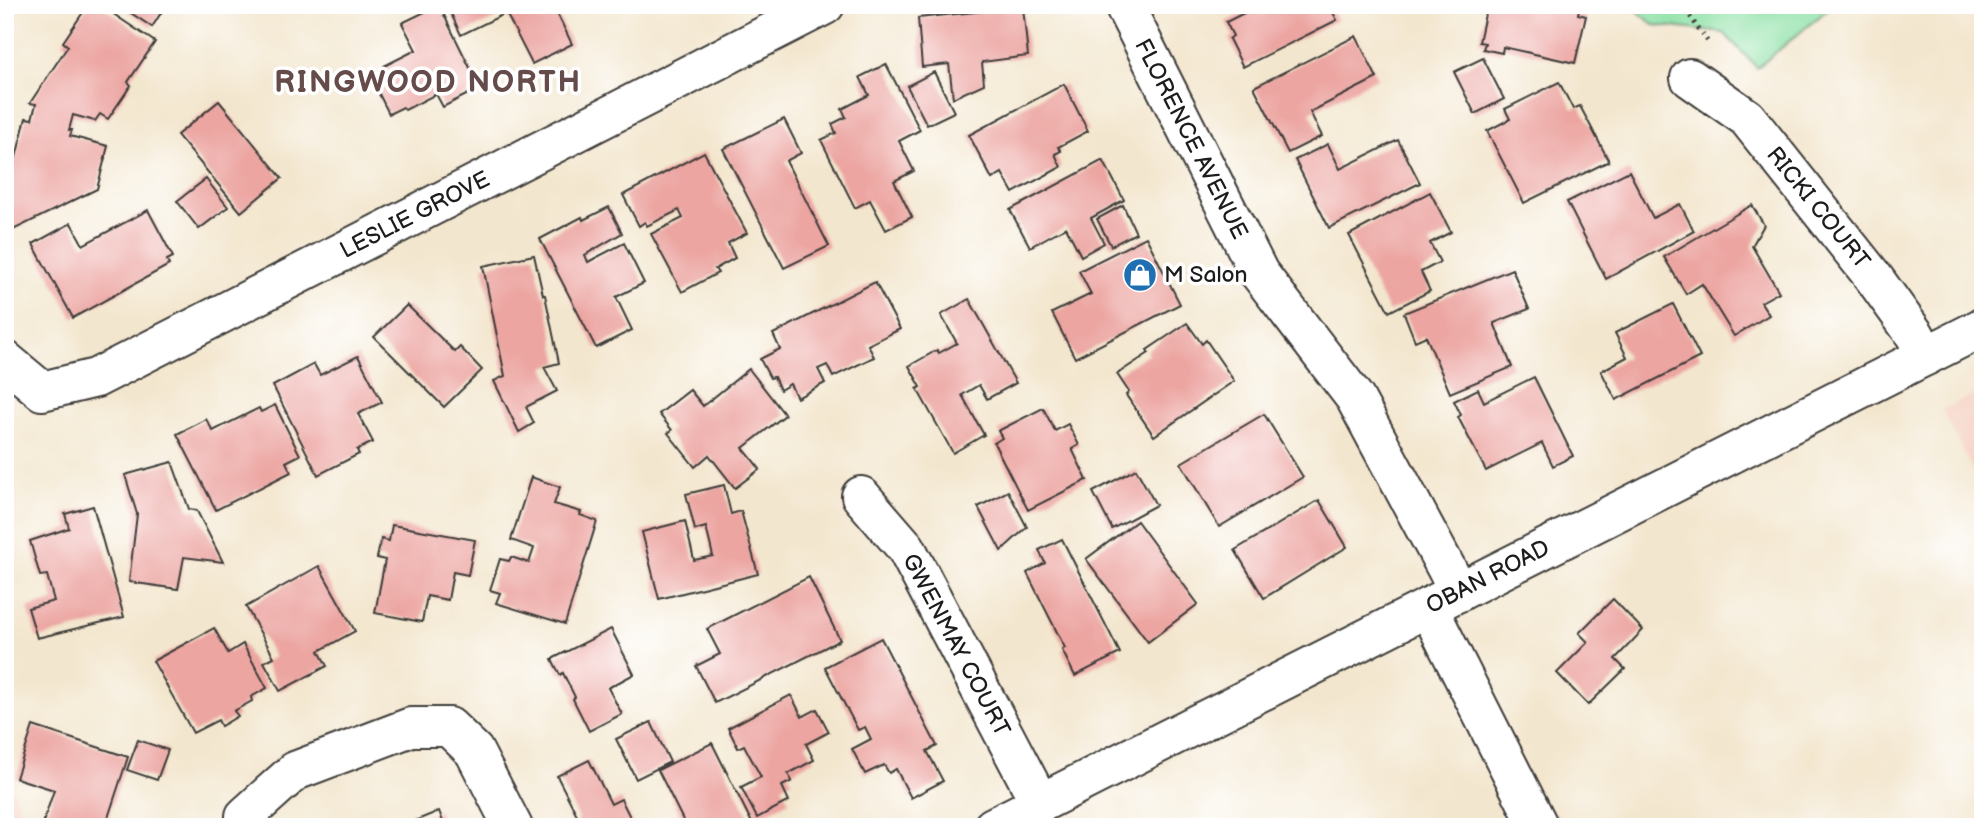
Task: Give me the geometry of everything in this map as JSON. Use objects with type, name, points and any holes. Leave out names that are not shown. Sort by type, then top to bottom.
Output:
[{"type":"street","name":"LESLIE GROVE","points":[[5,360],[43,391],[96,379],[825,5]]},
{"type":"street","name":"FLORENCE AVENUE","points":[[1124,5],[1259,274],[1355,398],[1444,600],[1539,827]]},
{"type":"street","name":"RICKI COURT","points":[[1690,78],[1746,118],[1874,278],[1915,335],[1926,356]]},
{"type":"street","name":"OBAN ROAD","points":[[993,827],[1983,327]]},
{"type":"street","name":"GWENMAY COURT","points":[[861,496],[906,548],[1040,803]]},
{"type":"street","points":[[245,816],[295,771],[411,727],[449,727],[474,751],[513,827]]},
{"type":"shaded area","points":[[1983,390],[1983,491],[1942,410]]},
{"type":"shaded area","points":[[5,769],[27,827],[5,827]]},
{"type":"green space","points":[[1630,5],[1833,5],[1757,68],[1724,33],[1654,25]]},
{"type":"building","points":[[88,5],[100,5],[155,42],[128,82],[131,85],[108,119],[100,114],[95,121],[73,115],[70,136],[108,146],[97,189],[5,234],[5,162],[14,165],[26,118],[32,119],[36,104],[30,103],[68,46],[63,42]]},
{"type":"building","points":[[119,5],[166,5],[152,27]]},
{"type":"building","points":[[439,5],[480,88],[443,107],[436,94],[405,110],[403,107],[389,114],[370,76],[416,50],[402,23]]},
{"type":"building","points":[[447,5],[553,5],[572,44],[532,64],[506,13],[461,35]]},
{"type":"building","points":[[1247,5],[1329,5],[1337,20],[1243,67],[1229,39],[1233,36],[1226,22],[1250,10]]},
{"type":"building","points":[[1487,5],[1580,5],[1578,14],[1586,16],[1575,63],[1503,47],[1502,53],[1483,49],[1485,43],[1479,42]]},
{"type":"building","points":[[1023,7],[1028,56],[982,62],[984,84],[953,98],[949,64],[922,67],[918,18]]},
{"type":"building","points":[[1356,36],[1377,78],[1310,112],[1322,136],[1288,153],[1254,87]]},
{"type":"building","points":[[1483,58],[1504,99],[1475,114],[1454,72]]},
{"type":"building","points":[[886,64],[920,130],[899,141],[914,171],[894,181],[912,217],[886,230],[870,200],[855,208],[821,140],[836,133],[832,124],[846,117],[842,109],[869,95],[860,77]]},
{"type":"building","points":[[934,72],[954,112],[927,125],[907,86]]},
{"type":"building","points":[[1559,82],[1573,109],[1580,106],[1609,161],[1524,203],[1487,131],[1510,119],[1505,109]]},
{"type":"building","points":[[1064,84],[1088,131],[1058,147],[1061,151],[1055,154],[1061,167],[1013,193],[1002,173],[992,179],[969,135]]},
{"type":"building","points":[[219,101],[282,178],[241,212],[177,135]]},
{"type":"building","points":[[784,119],[801,153],[786,161],[829,246],[784,268],[723,149]]},
{"type":"building","points":[[1398,140],[1420,183],[1329,228],[1295,160],[1328,144],[1340,169]]},
{"type":"building","points":[[704,152],[747,233],[728,243],[735,258],[715,269],[718,273],[682,292],[651,234],[683,218],[679,210],[647,226],[645,222],[639,226],[623,195]]},
{"type":"building","points":[[1103,160],[1124,200],[1091,218],[1104,243],[1081,256],[1066,227],[1030,247],[1010,210]]},
{"type":"building","points":[[1629,171],[1653,218],[1680,204],[1694,231],[1606,279],[1567,202]]},
{"type":"building","points":[[206,179],[228,207],[199,229],[177,201]]},
{"type":"building","points":[[1430,192],[1451,232],[1430,243],[1440,262],[1421,272],[1430,291],[1389,312],[1349,235]]},
{"type":"building","points":[[1123,205],[1136,233],[1111,246],[1097,219]]},
{"type":"building","points":[[1752,205],[1764,225],[1752,246],[1779,292],[1761,302],[1769,315],[1734,336],[1702,284],[1686,294],[1664,257]]},
{"type":"building","points":[[609,207],[622,233],[585,255],[588,262],[624,243],[644,283],[616,297],[632,330],[596,348],[540,239],[582,217],[583,220]]},
{"type":"building","points":[[148,210],[173,257],[167,260],[169,265],[73,318],[33,244],[71,223],[83,245]]},
{"type":"building","points":[[1146,237],[1180,304],[1075,358],[1052,313],[1091,294],[1079,271]]},
{"type":"building","points":[[534,255],[559,363],[544,367],[557,391],[526,407],[534,423],[519,432],[494,381],[505,376],[483,266]]},
{"type":"building","points":[[1512,269],[1529,309],[1494,323],[1512,367],[1450,393],[1426,336],[1415,341],[1404,313]]},
{"type":"building","points":[[875,282],[900,329],[868,345],[874,357],[833,377],[827,365],[818,369],[825,383],[797,398],[790,384],[780,390],[760,359],[780,349],[773,334]]},
{"type":"building","points":[[969,299],[1016,383],[987,399],[979,385],[962,395],[984,435],[953,453],[917,389],[921,387],[909,366],[937,350],[939,353],[957,343],[941,315]]},
{"type":"building","points":[[1673,304],[1700,357],[1616,400],[1601,371],[1627,357],[1615,333]]},
{"type":"building","points":[[407,305],[455,352],[460,347],[482,370],[444,407],[374,337]]},
{"type":"building","points":[[1187,323],[1202,344],[1206,340],[1234,381],[1154,436],[1126,395],[1129,392],[1117,374]]},
{"type":"building","points":[[358,356],[382,402],[358,414],[373,442],[357,450],[359,454],[318,475],[273,386],[314,364],[320,375]]},
{"type":"building","points":[[749,369],[785,415],[743,448],[760,469],[735,488],[709,455],[695,467],[668,433],[672,430],[659,414],[690,390],[703,406]]},
{"type":"building","points":[[1534,377],[1573,456],[1553,466],[1542,443],[1486,471],[1458,417],[1461,415],[1454,401],[1478,389],[1484,402]]},
{"type":"building","points":[[275,405],[300,455],[286,462],[291,472],[216,510],[177,434],[206,419],[213,431],[259,408],[261,412]]},
{"type":"building","points":[[1043,408],[1055,431],[1068,424],[1079,445],[1072,449],[1087,480],[1028,510],[994,443],[1002,438],[998,431]]},
{"type":"building","points":[[1264,414],[1303,477],[1219,527],[1181,463]]},
{"type":"building","points":[[172,462],[189,509],[197,511],[223,562],[184,557],[178,589],[129,582],[137,514],[125,475]]},
{"type":"building","points":[[1136,469],[1156,505],[1112,529],[1093,492]]},
{"type":"building","points":[[531,477],[560,487],[554,504],[581,512],[580,515],[597,521],[565,624],[496,603],[500,593],[490,590],[500,559],[509,561],[511,557],[529,563],[534,548],[511,540]]},
{"type":"building","points":[[724,485],[731,514],[741,511],[758,574],[659,599],[642,532],[685,521],[694,560],[713,556],[706,527],[695,530],[686,494]]},
{"type":"building","points":[[1008,491],[1027,527],[1001,551],[978,507]]},
{"type":"building","points":[[1319,500],[1347,547],[1264,598],[1235,550]]},
{"type":"building","points":[[93,506],[124,617],[37,638],[28,608],[54,601],[47,575],[40,576],[30,541],[69,528],[65,514]]},
{"type":"building","points":[[1137,521],[1198,604],[1148,642],[1086,559]]},
{"type":"building","points":[[392,525],[475,540],[468,575],[453,572],[448,600],[427,596],[422,622],[375,613],[385,560],[377,558],[381,539],[389,541]]},
{"type":"building","points":[[1062,539],[1120,653],[1075,676],[1062,650],[1065,648],[1027,573],[1045,563],[1039,550]]},
{"type":"building","points":[[319,566],[355,631],[319,651],[327,666],[280,691],[264,662],[274,657],[246,607]]},
{"type":"building","points":[[809,577],[840,640],[715,703],[696,666],[720,654],[707,629]]},
{"type":"building","points":[[1613,599],[1643,630],[1615,659],[1625,669],[1588,705],[1557,673],[1588,642],[1579,633]]},
{"type":"building","points":[[214,628],[228,653],[243,644],[267,688],[234,711],[238,716],[221,726],[218,720],[193,733],[153,661]]},
{"type":"building","points":[[611,629],[634,674],[608,688],[622,714],[589,731],[563,673],[560,675],[552,659]]},
{"type":"building","points":[[881,638],[937,746],[927,751],[943,781],[911,798],[896,769],[889,773],[884,765],[865,774],[852,749],[871,739],[865,727],[858,730],[825,667]]},
{"type":"building","points":[[791,695],[802,717],[817,709],[829,732],[806,744],[814,760],[788,774],[792,781],[782,786],[789,801],[757,818],[741,787],[761,777],[744,745],[738,748],[728,728]]},
{"type":"building","points":[[651,722],[670,762],[636,779],[616,739]]},
{"type":"building","points":[[33,726],[128,757],[105,827],[42,826],[54,790],[16,778]]},
{"type":"building","points":[[138,740],[168,750],[157,780],[127,770]]},
{"type":"building","points":[[712,743],[754,827],[675,827],[684,822],[658,770]]},
{"type":"building","points":[[589,760],[611,804],[621,799],[635,827],[580,827],[577,820],[579,819],[557,776]]},
{"type":"building","points":[[439,811],[445,827],[400,827]]},
{"type":"place","name":"M Salon","points":[[1140,275]]},
{"type":"district","name":"RINGWOOD NORTH","points":[[428,83]]}]
